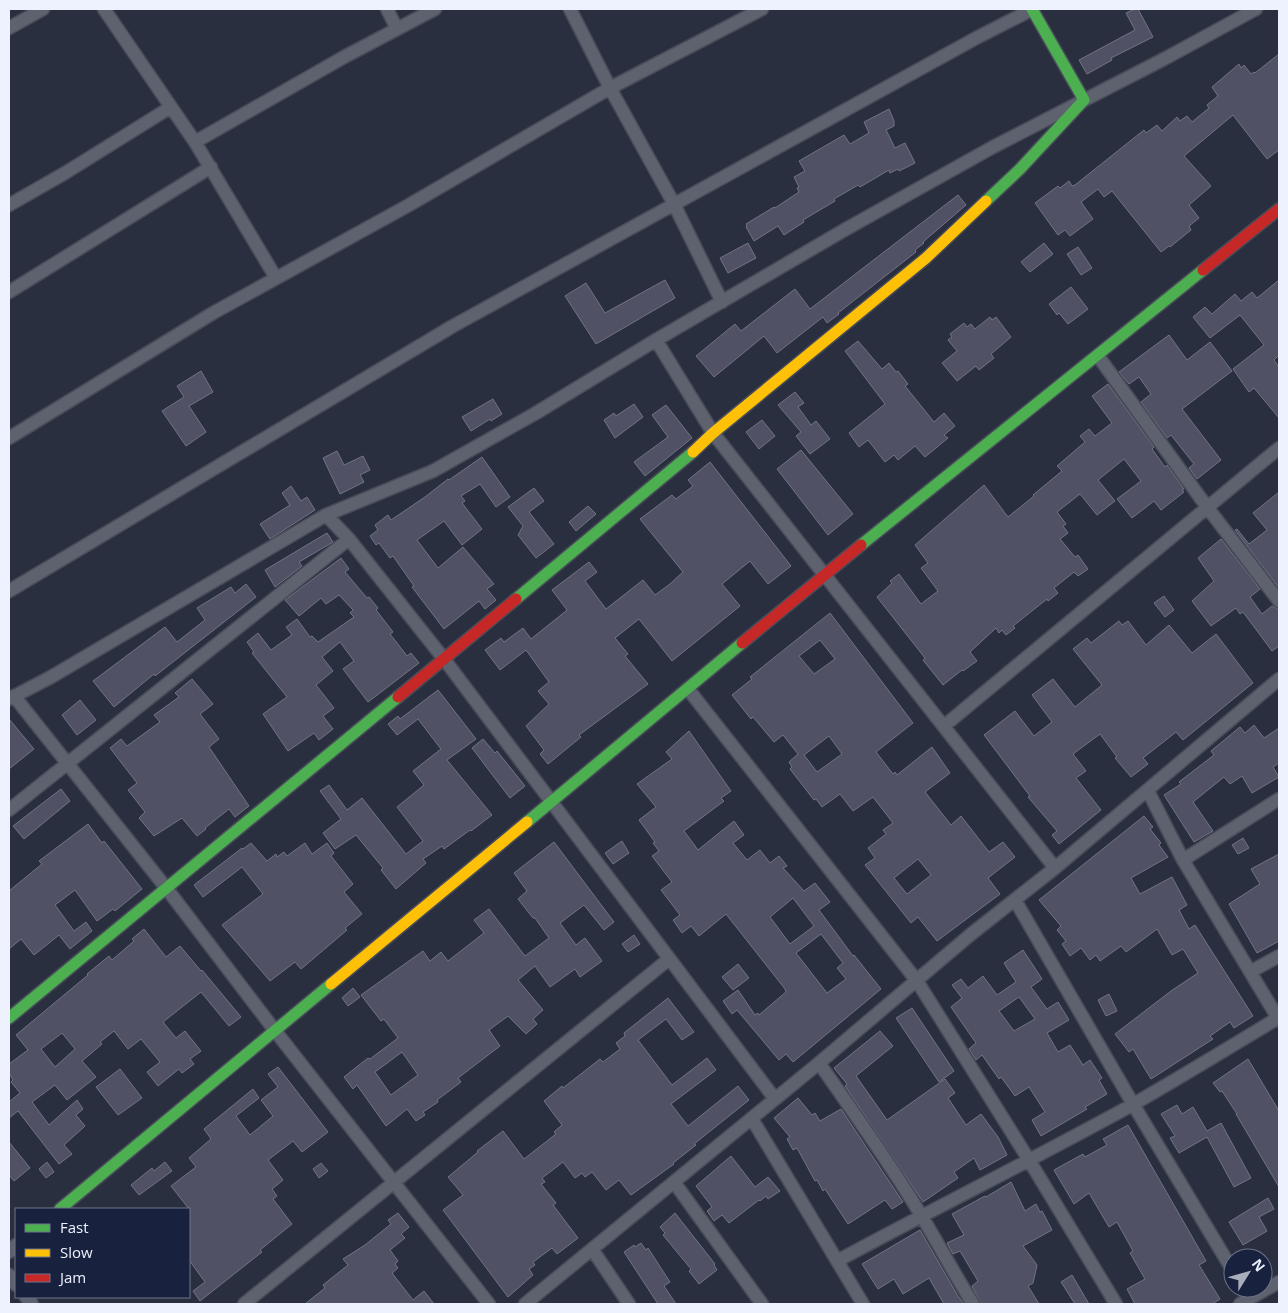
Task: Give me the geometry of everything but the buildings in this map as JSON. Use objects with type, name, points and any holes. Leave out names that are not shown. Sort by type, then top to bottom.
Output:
[{"type":"street","points":[[9,28],[43,9]]},
{"type":"street","points":[[104,9],[211,167],[276,278]]},
{"type":"street","points":[[387,9],[397,29]]},
{"type":"street","points":[[195,142],[344,57],[435,9]]},
{"type":"street","points":[[570,9],[610,88],[674,204],[722,302]]},
{"type":"street","points":[[9,438],[213,313],[409,205],[610,88],[762,9]]},
{"type":"street","points":[[9,591],[454,326],[978,37],[1033,9],[1084,100]]},
{"type":"street","points":[[489,1304],[393,1184],[68,763],[12,698],[60,672],[326,515],[433,470],[536,413],[846,228],[984,152],[1256,9]]},
{"type":"street","points":[[9,1018],[680,464],[714,432],[926,258],[1020,169],[1084,100]]},
{"type":"street","points":[[9,204],[65,173],[171,108]]},
{"type":"street","points":[[9,292],[211,167]]},
{"type":"street","points":[[61,1208],[276,1032],[826,574],[1279,209]]},
{"type":"street","points":[[656,340],[714,432],[1055,868]]},
{"type":"street","points":[[1098,356],[1207,507],[1279,601]]},
{"type":"street","points":[[944,726],[1279,448]]},
{"type":"street","points":[[326,515],[349,539],[444,659],[775,1099]]},
{"type":"street","points":[[9,810],[349,539]]},
{"type":"street","points":[[525,1304],[775,1099],[970,935],[1148,791],[1279,679]]},
{"type":"street","points":[[688,689],[917,981],[1116,1304]]},
{"type":"street","points":[[837,1261],[1133,1104],[1279,1019],[1183,860],[1148,791]]},
{"type":"street","points":[[1183,860],[1279,799]]},
{"type":"street","points":[[1015,900],[1133,1104],[1223,1254]]},
{"type":"street","points":[[1250,972],[1279,956]]},
{"type":"street","points":[[244,1304],[669,959]]},
{"type":"street","points":[[818,1063],[877,1146],[921,1215],[973,1304]]},
{"type":"street","points":[[752,1118],[863,1304]]},
{"type":"street","points":[[674,1182],[762,1304]]},
{"type":"street","points":[[592,1249],[629,1304]]},
{"type":"street","points":[[1247,1299],[1279,1282]]},
{"type":"traffic: fast","points":[[986,201],[1020,169],[1084,100],[1032,9]]},
{"type":"traffic: fast","points":[[861,545],[1203,270]]},
{"type":"traffic: fast","points":[[516,599],[693,452]]},
{"type":"traffic: fast","points":[[527,822],[742,643]]},
{"type":"traffic: fast","points":[[9,1018],[398,697]]},
{"type":"traffic: fast","points":[[61,1208],[331,984]]},
{"type":"traffic: slow","points":[[693,452],[713,433],[926,258],[986,201]]},
{"type":"traffic: slow","points":[[331,984],[527,822]]},
{"type":"traffic: jam","points":[[1203,270],[1279,209]]},
{"type":"traffic: jam","points":[[742,643],[861,545]]},
{"type":"traffic: jam","points":[[398,697],[516,599]]}]
